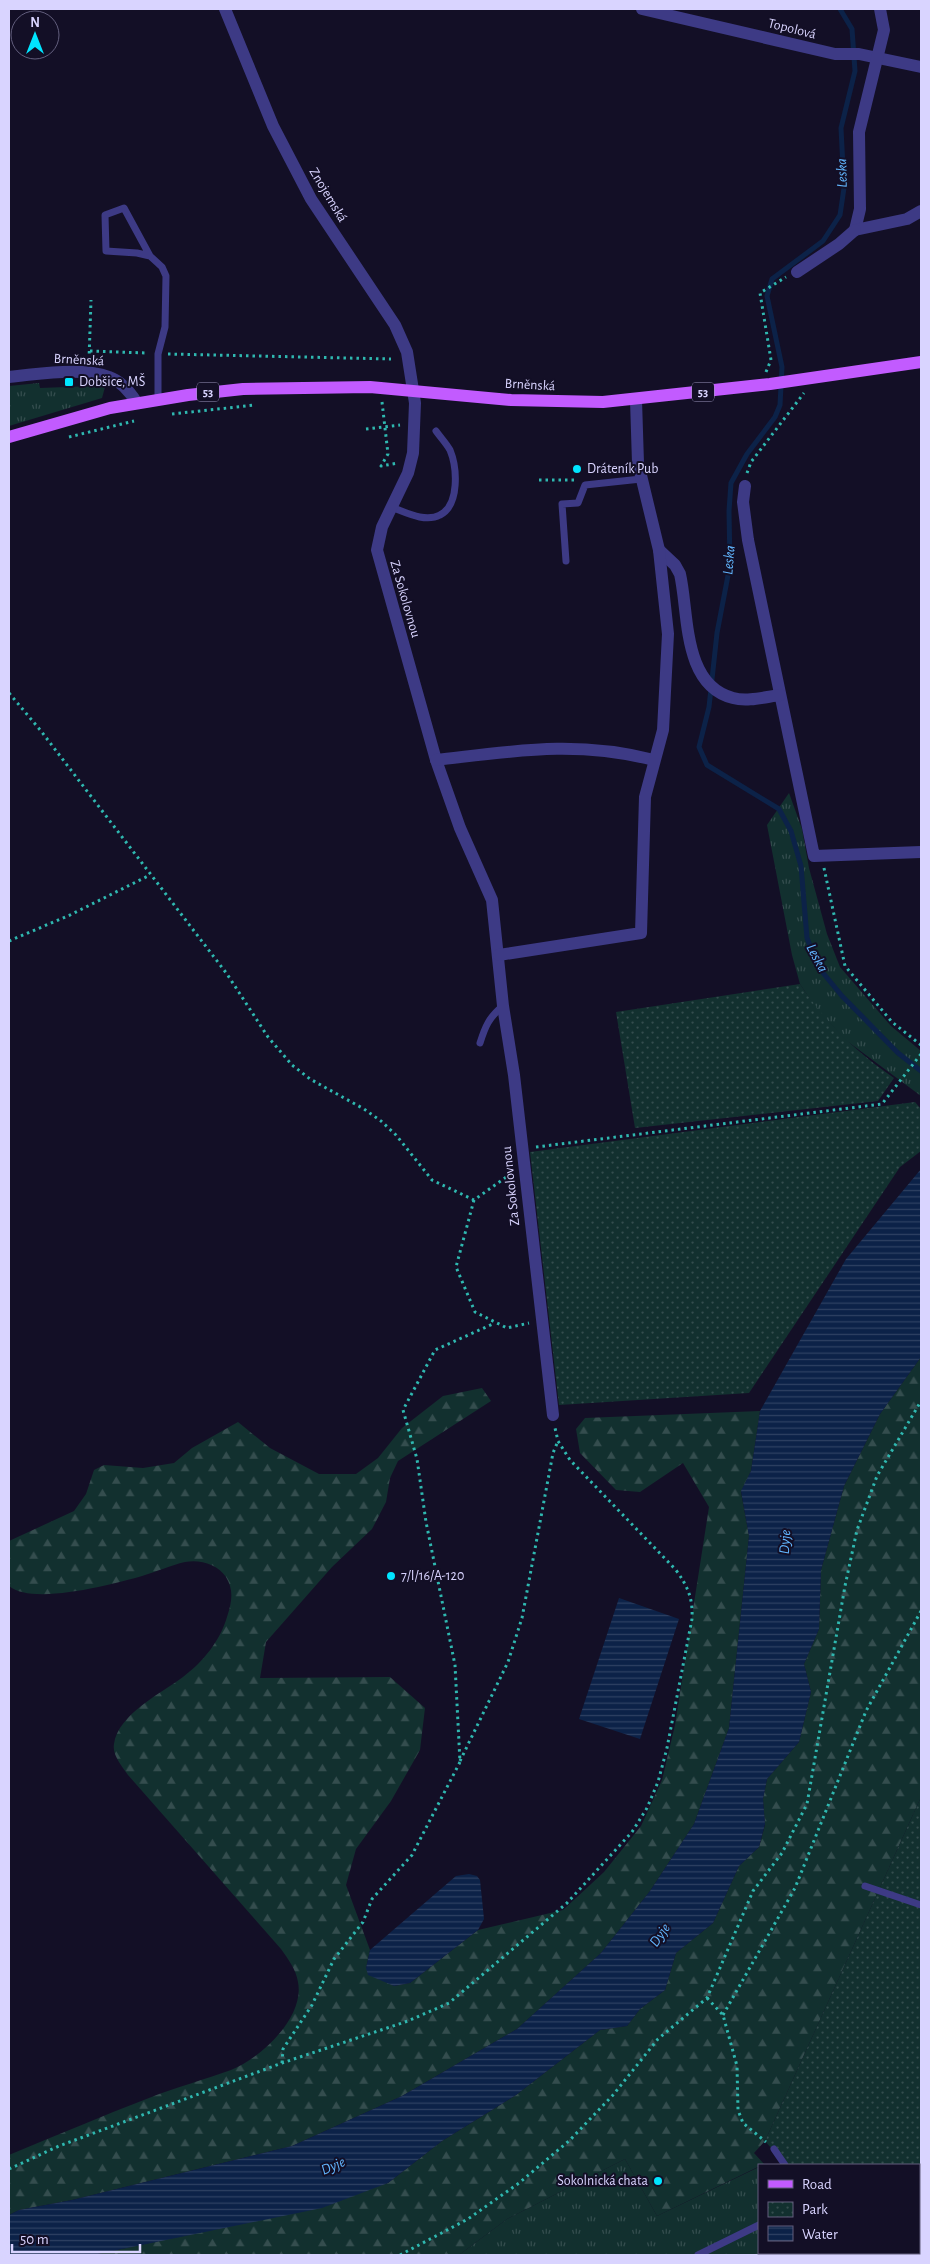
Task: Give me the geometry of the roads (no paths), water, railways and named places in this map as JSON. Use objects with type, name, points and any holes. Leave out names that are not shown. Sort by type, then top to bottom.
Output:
[{"type":"main road","name":"Brněnská","points":[[9,437],[81,416],[137,403],[262,387],[341,386],[413,390],[547,402],[636,400],[768,385],[921,362]]},
{"type":"street","name":"Znojemská","points":[[225,9],[273,126],[311,199],[401,337],[407,352],[413,390]]},
{"type":"street","name":"Topolová","points":[[642,9],[661,11],[835,54],[859,54],[921,67]]},
{"type":"street","points":[[855,230],[860,209],[859,132],[884,30],[880,9]]},
{"type":"street","points":[[797,272],[839,244],[855,230],[906,219],[921,211]]},
{"type":"street","name":"Brněnská","points":[[9,377],[68,372],[102,375],[112,378],[124,386],[137,403]]},
{"type":"street","name":"Za Sokolovnou","points":[[413,390],[415,425],[411,464],[380,533],[378,556],[436,760],[460,828],[492,900],[503,1006],[514,1075],[553,1415]]},
{"type":"street","points":[[499,955],[641,933],[645,797],[664,725],[668,634],[659,550],[641,479],[637,454],[636,400]]},
{"type":"street","points":[[745,486],[743,502],[748,540],[763,602],[780,696],[814,856],[921,852]]},
{"type":"street","points":[[659,550],[675,565],[680,574],[694,657],[708,682],[729,697],[740,699],[780,696]]},
{"type":"street","points":[[436,760],[554,747],[603,749],[654,760]]},
{"type":"lane","points":[[150,256],[137,253],[106,251],[105,214],[124,208],[150,256],[162,267],[167,282],[165,327],[158,354],[158,399]]},
{"type":"lane","points":[[391,507],[415,516],[433,517],[440,515],[450,503],[455,482],[452,458],[446,443],[436,431]]},
{"type":"lane","points":[[566,561],[562,504],[578,503],[585,485],[641,479]]},
{"type":"lane","points":[[480,1043],[491,1015],[503,1006]]},
{"type":"lane","points":[[865,1886],[921,1905]]},
{"type":"lane","points":[[774,2149],[784,2164]]},
{"type":"lane","points":[[698,2255],[758,2225]]},
{"type":"water","name":"Dyje","points":[[921,1169],[921,1357],[880,1414],[844,1486],[821,1570],[819,1629],[804,1664],[811,1692],[799,1742],[767,1779],[763,1799],[765,1824],[759,1847],[739,1866],[713,1923],[676,1953],[665,1990],[640,2009],[627,2026],[600,2030],[516,2095],[442,2141],[388,2183],[322,2208],[93,2255],[9,2255],[9,2215],[19,2210],[72,2200],[292,2146],[402,2096],[517,2029],[601,1953],[650,1891],[694,1824],[729,1728],[749,1536],[741,1491],[751,1471],[760,1411],[846,1259]]},
{"type":"water","points":[[619,1598],[679,1619],[640,1739],[579,1719]]},
{"type":"water","points":[[469,1874],[477,1876],[480,1880],[484,1919],[478,1930],[410,1983],[394,1986],[368,1975],[366,1968],[370,1950],[456,1876]]},
{"type":"waterway","name":"Leska","points":[[840,9],[852,29],[855,71],[841,128],[844,188],[840,215],[823,241],[772,279],[767,296],[782,367],[780,405],[775,417],[747,454],[731,483],[729,511],[730,565],[717,633],[709,707],[699,747],[707,765],[779,809],[791,831],[801,866],[807,938],[819,968],[842,996],[898,1053],[921,1071]]},
{"type":"place","name":"Dobšice, MŠ","points":[[69,382]]},
{"type":"place","name":"Dráteník Pub","points":[[577,469]]},
{"type":"place","name":"7/I/16/A-120","points":[[391,1576]]},
{"type":"place","name":"Sokolnická chata","points":[[658,2181]]}]
